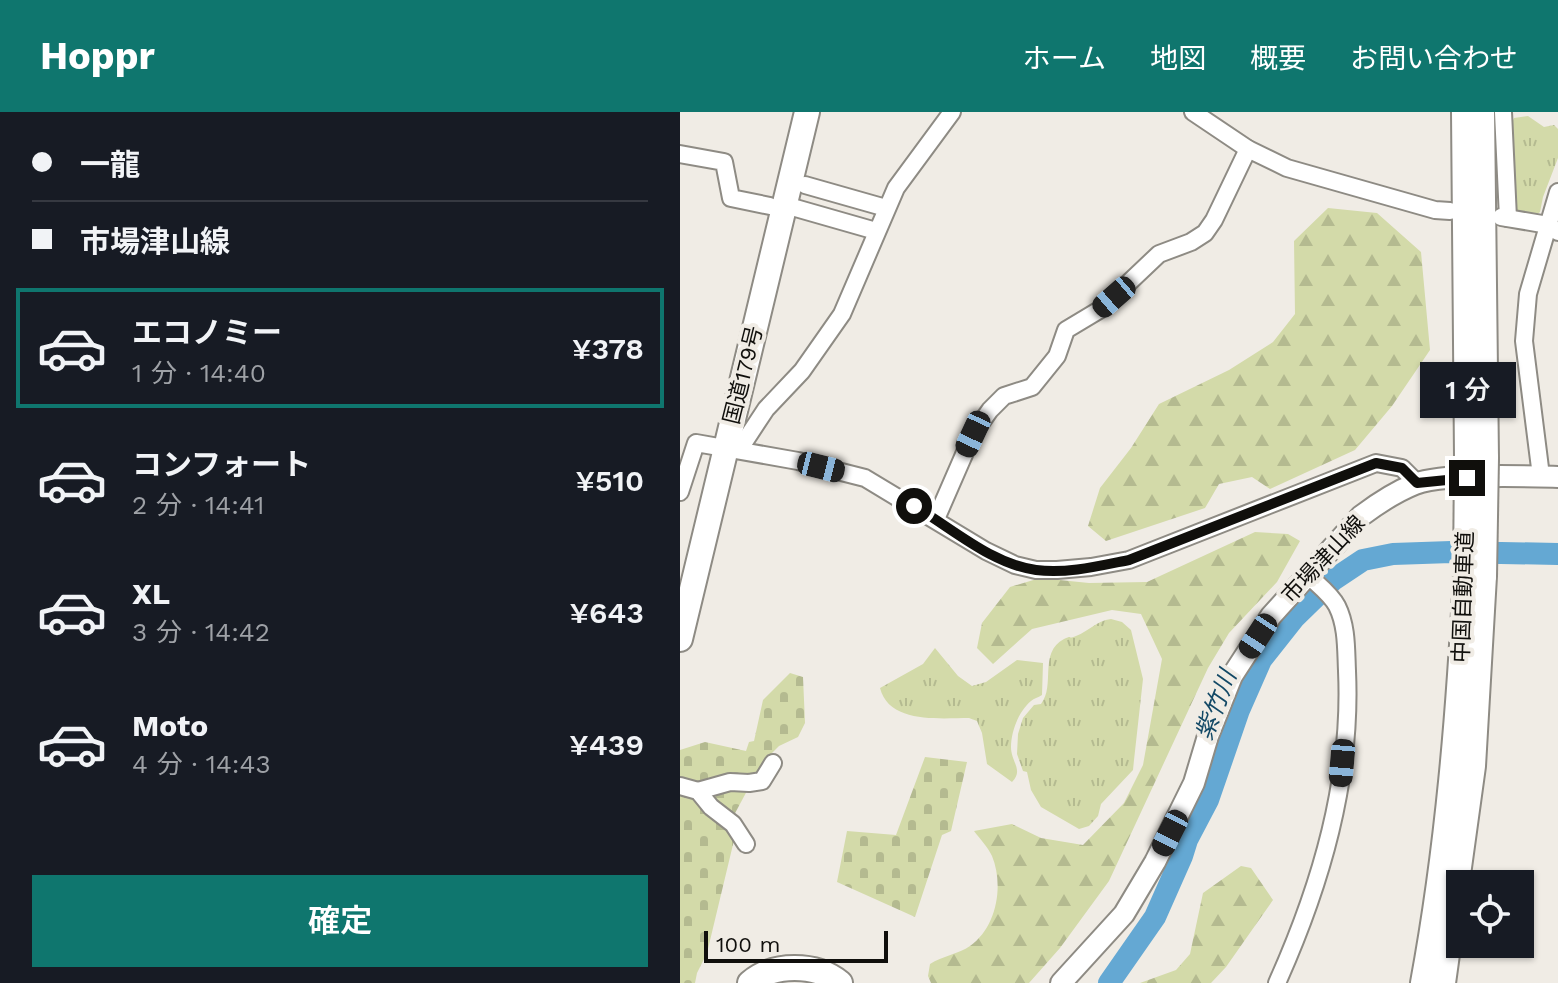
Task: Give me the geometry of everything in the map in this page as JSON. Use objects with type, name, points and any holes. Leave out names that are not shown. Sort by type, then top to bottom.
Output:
[{"type":"highway","name":"国道179号","points":[[680,639],[726,447],[778,206],[793,112]]},
{"type":"highway","name":"国道179号","points":[[778,206],[807,112]]},
{"type":"highway","name":"中国自動車道","points":[[1464,112],[1476,458]]},
{"type":"highway","name":"中国自動車道","points":[[1443,983],[1473,766],[1482,112]]},
{"type":"highway","name":"国道179号","points":[[680,575],[726,447]]},
{"type":"highway","name":"中国自動車道","points":[[1423,983],[1444,851],[1475,575]]},
{"type":"highway","points":[[750,983],[761,974],[802,967],[840,983]]},
{"type":"main road","name":"市場津山線","points":[[1061,983],[1124,914],[1170,833],[1194,783],[1208,736],[1232,676],[1271,616],[1312,580],[1361,516],[1378,503],[1417,483],[1442,479],[1550,476]]},
{"type":"street","points":[[1193,112],[1248,149],[1287,168],[1435,210],[1450,211]]},
{"type":"street","points":[[1503,112],[1504,218],[1553,229]]},
{"type":"street","points":[[726,447],[802,371],[842,314],[896,188],[947,113]]},
{"type":"street","points":[[936,519],[973,434],[990,410],[1004,396],[1032,387],[1057,356],[1066,330],[1101,309],[1159,254],[1205,233],[1248,149]]},
{"type":"street","points":[[680,154],[724,162],[731,198],[778,206],[876,231]]},
{"type":"street","points":[[805,185],[886,208]]},
{"type":"street","points":[[1550,476],[1524,341],[1528,294],[1553,229],[1558,192]]},
{"type":"street","points":[[680,492],[696,443],[726,447],[865,478],[986,551],[1015,565],[1036,570],[1080,568],[1143,555],[1376,463],[1402,468],[1417,483]]},
{"type":"street","points":[[1277,983],[1301,929],[1331,832],[1340,788],[1349,701],[1344,623],[1335,602],[1312,580]]},
{"type":"street","points":[[680,786],[698,791],[730,782],[762,781],[773,763]]},
{"type":"street","points":[[698,791],[711,807],[733,824],[746,844]]},
{"type":"green space","points":[[1528,116],[1544,127],[1554,125],[1558,129],[1558,158],[1540,212],[1535,216],[1518,215],[1514,210],[1511,125],[1514,118]]},
{"type":"green space","points":[[1328,208],[1377,213],[1421,252],[1430,350],[1392,406],[1355,450],[1270,489],[1252,477],[1219,484],[1205,508],[1106,541],[1088,526],[1100,488],[1159,404],[1229,370],[1273,342],[1295,314],[1294,241]]},
{"type":"green space","points":[[1255,532],[1288,534],[1300,541],[1277,582],[1229,633],[1208,668],[1109,881],[1060,948],[1029,983],[931,983],[928,976],[930,964],[966,949],[979,938],[987,928],[996,905],[996,867],[974,831],[1012,824],[1041,838],[1083,845],[1124,803],[1143,765],[1162,659],[1141,614],[1112,610],[1032,629],[993,664],[977,648],[982,623],[1010,587],[1040,578],[1089,583],[1147,582]]},
{"type":"green space","points":[[1111,619],[1122,622],[1131,630],[1143,679],[1133,770],[1101,804],[1098,816],[1089,826],[1079,829],[1041,807],[1017,754],[1018,734],[1023,718],[1034,705],[1041,704],[1045,696],[1049,661],[1056,645]]},
{"type":"green space","points":[[935,648],[958,676],[972,686],[986,682],[1017,660],[1043,663],[1042,695],[1023,710],[1012,734],[1011,747],[1017,774],[1012,782],[987,764],[977,721],[917,716],[894,708],[885,700],[880,688],[923,664]]},
{"type":"green space","points":[[790,673],[803,677],[805,723],[798,737],[779,746],[763,762],[757,776],[701,786],[680,780],[680,750],[705,742],[746,751],[749,742],[754,741],[763,700]]},
{"type":"green space","points":[[925,757],[967,762],[951,831],[942,835],[915,917],[837,882],[847,831],[896,835]]},
{"type":"green space","points":[[731,785],[748,789],[733,817],[706,793]]},
{"type":"green space","points":[[695,792],[736,832],[707,953],[695,983],[680,983],[680,793]]},
{"type":"green space","points":[[1241,866],[1251,868],[1273,900],[1226,967],[1211,983],[1140,983],[1176,970],[1190,954],[1203,893]]},
{"type":"waterway","name":"紫竹川","points":[[1109,983],[1155,917],[1187,840],[1208,800],[1239,710],[1261,660],[1295,617],[1333,580],[1363,560],[1393,554],[1558,554]]},
{"type":"route","points":[[914,506],[986,551],[1015,565],[1036,570],[1057,570],[1129,560],[1376,463],[1402,468],[1417,483],[1467,478]]}]
